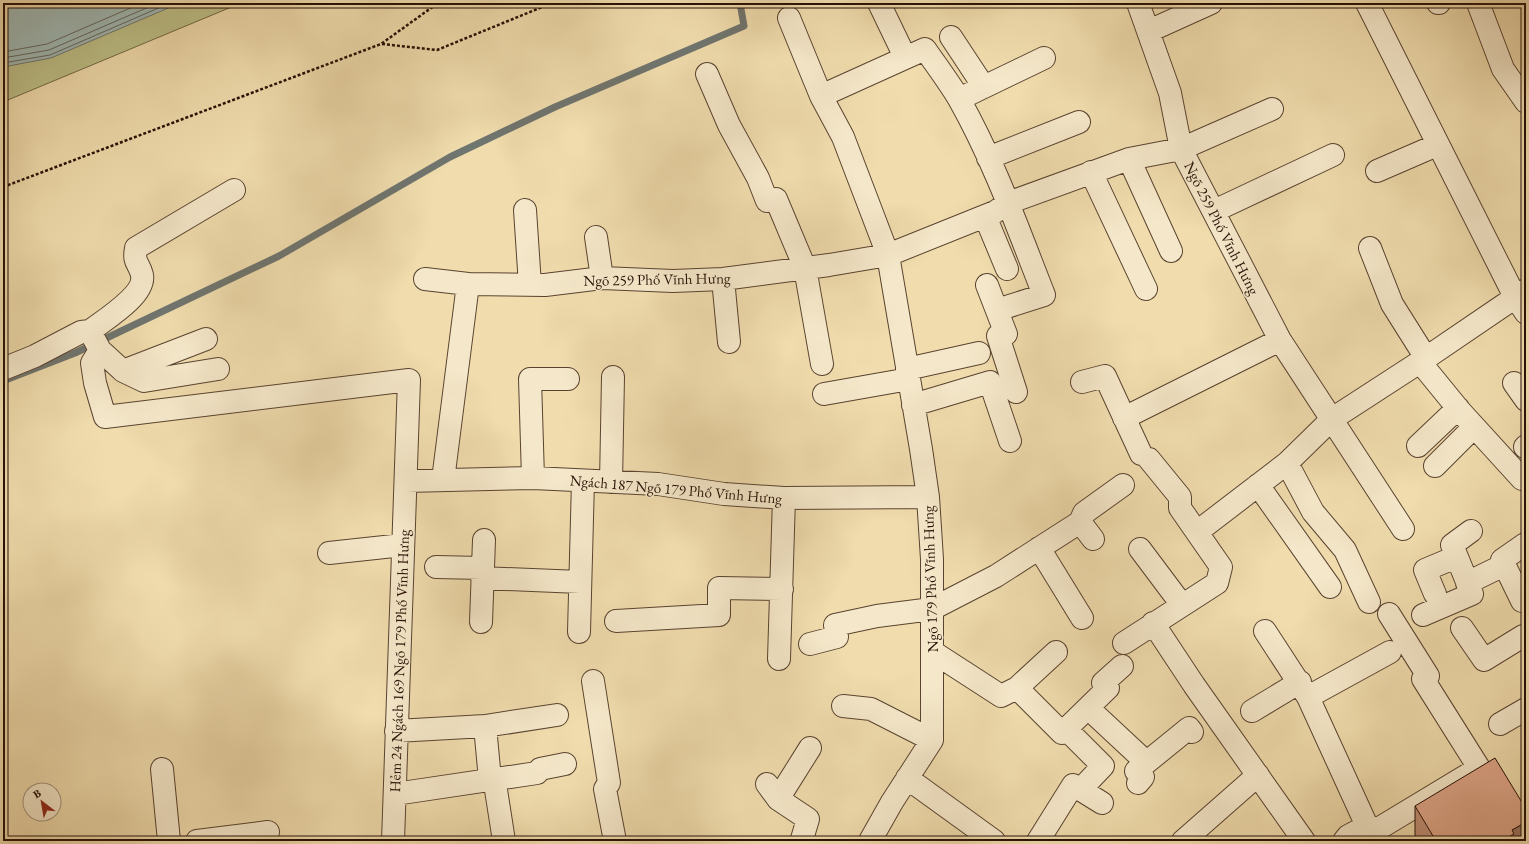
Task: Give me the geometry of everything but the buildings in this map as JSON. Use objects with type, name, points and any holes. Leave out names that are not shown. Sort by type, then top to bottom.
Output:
[{"type":"street","points":[[879,3],[906,57]]},
{"type":"street","points":[[1138,3],[1170,93],[1181,149],[1272,109]]},
{"type":"street","points":[[1149,31],[1211,3]]},
{"type":"street","points":[[1197,532],[1287,462],[1332,419],[1423,360],[1522,300],[1437,145],[1367,3]]},
{"type":"street","points":[[1478,3],[1503,69],[1526,102]]},
{"type":"street","points":[[789,18],[821,96],[843,137],[888,255]]},
{"type":"street","points":[[952,37],[984,88]]},
{"type":"street","points":[[821,96],[925,49],[959,99],[988,158],[1008,203],[1044,295],[997,310]]},
{"type":"street","points":[[959,99],[1044,58]]},
{"type":"street","points":[[707,74],[729,125],[758,178],[767,201],[776,199],[805,268],[822,364]]},
{"type":"street","points":[[988,158],[1079,122]]},
{"type":"street","points":[[1377,171],[1437,145]]},
{"type":"street","name":"Ngõ 259 Phố Vĩnh Hưng","points":[[425,279],[468,284],[530,285],[545,285],[602,278],[673,281],[723,279],[888,255],[985,216],[1008,203],[1091,172],[1129,159],[1181,149],[1280,340],[1403,529]]},
{"type":"street","points":[[1214,211],[1333,155]]},
{"type":"street","points":[[1129,159],[1171,251]]},
{"type":"street","points":[[1091,172],[1146,289]]},
{"type":"street","points":[[3,369],[35,356],[81,332],[90,331],[131,300],[141,286],[142,276],[134,258],[136,248],[234,190]]},
{"type":"street","points":[[525,210],[530,285]]},
{"type":"street","points":[[985,216],[1006,269]]},
{"type":"street","points":[[596,237],[602,278]]},
{"type":"street","points":[[1370,248],[1392,304],[1423,360],[1458,408],[1522,479]]},
{"type":"street","name":"Ngõ 179 Phố Vĩnh Hưng","points":[[888,255],[928,497],[932,560],[932,740]]},
{"type":"street","points":[[723,279],[729,342]]},
{"type":"street","points":[[443,480],[468,284]]},
{"type":"street","points":[[987,285],[1006,334],[998,336],[1016,392]]},
{"type":"street","points":[[90,331],[100,350],[122,371],[144,381],[218,369]]},
{"type":"street","points":[[122,371],[206,338]]},
{"type":"street","points":[[1124,418],[1280,340]]},
{"type":"street","points":[[100,350],[92,363],[94,383],[105,417],[409,380],[406,481]]},
{"type":"street","points":[[824,394],[908,374],[979,353]]},
{"type":"street","points":[[1082,382],[1106,376],[1124,418],[1145,457],[1180,497],[1180,508],[1221,567],[1217,583],[1124,643]]},
{"type":"street","points":[[611,482],[613,377]]},
{"type":"street","points":[[533,478],[530,379],[568,379]]},
{"type":"street","points":[[913,405],[990,382],[1010,441]]},
{"type":"street","points":[[1418,446],[1458,408]]},
{"type":"street","points":[[1435,466],[1474,427]]},
{"type":"street","points":[[1287,462],[1313,512],[1345,550],[1370,602]]},
{"type":"street","name":"Ngách 187 Ngõ 179 Phố Vĩnh Hưng","points":[[406,481],[533,478],[658,484],[724,494],[784,498],[928,497]]},
{"type":"street","name":"Hẻm 24 Ngách 169 Ngõ 179 Phố Vĩnh Hưng","points":[[393,841],[406,481]]},
{"type":"street","points":[[579,632],[583,481]]},
{"type":"street","points":[[810,644],[837,637],[835,625],[877,616],[932,609],[996,576],[1080,522],[1084,513],[1123,485]]},
{"type":"street","points":[[1258,485],[1330,587]]},
{"type":"street","points":[[779,659],[784,498]]},
{"type":"street","points":[[1080,522],[1093,539]]},
{"type":"street","points":[[1423,615],[1472,594],[1456,558],[1452,545],[1471,531]]},
{"type":"street","points":[[481,622],[484,540]]},
{"type":"street","points":[[1525,544],[1502,560],[1522,601],[1526,599]]},
{"type":"street","points":[[329,553],[403,545]]},
{"type":"street","points":[[1039,548],[1082,618]]},
{"type":"street","points":[[1140,549],[1182,605]]},
{"type":"street","points":[[1435,594],[1425,570],[1456,558]]},
{"type":"street","points":[[1467,583],[1504,564]]},
{"type":"street","points":[[436,567],[482,573],[580,582]]},
{"type":"street","points":[[616,621],[719,615],[719,588],[782,589]]},
{"type":"street","points":[[1344,841],[1348,836],[1367,826],[1378,828],[1479,768],[1423,679],[1428,676],[1389,614]]},
{"type":"street","points":[[1154,623],[1194,685],[1304,841]]},
{"type":"street","points":[[1462,628],[1484,660],[1523,636],[1526,640]]},
{"type":"street","points":[[1265,631],[1304,690],[1367,826]]},
{"type":"street","points":[[933,652],[1001,696],[1017,688],[1056,652]]},
{"type":"street","points":[[1252,711],[1390,652]]},
{"type":"street","points":[[1017,688],[1062,733],[1108,688],[1097,676],[1122,666]]},
{"type":"street","points":[[593,681],[609,783],[605,789],[615,841]]},
{"type":"street","points":[[843,706],[871,709],[932,740],[907,778],[870,841]]},
{"type":"street","points":[[1088,708],[1146,762]]},
{"type":"street","points":[[1500,724],[1526,709]]},
{"type":"street","points":[[396,731],[485,726],[557,715]]},
{"type":"street","points":[[485,726],[489,769],[493,780],[504,841]]},
{"type":"street","points":[[1138,782],[1143,778],[1136,771],[1189,728],[1192,732]]},
{"type":"street","points":[[1066,729],[1103,766],[1081,789]]},
{"type":"street","points":[[803,840],[808,819],[773,792],[810,748]]},
{"type":"street","points":[[395,794],[537,773],[540,769],[565,764]]},
{"type":"street","points":[[162,769],[169,841]]},
{"type":"street","points":[[1184,841],[1258,775]]},
{"type":"street","points":[[907,778],[994,841]]},
{"type":"street","points":[[1040,840],[1073,785],[1102,803]]},
{"type":"street","points":[[197,841],[268,832]]},
{"type":"path","points":[[3,187],[381,44],[438,3]]},
{"type":"path","points":[[381,44],[437,50],[552,3]]},
{"type":"green space","points":[[3,3],[241,3],[3,102]]},
{"type":"water","points":[[3,3],[180,3],[51,58],[3,67]]},
{"type":"waterway","points":[[3,381],[75,353],[279,256],[450,157],[555,107],[744,26],[740,3]]}]
